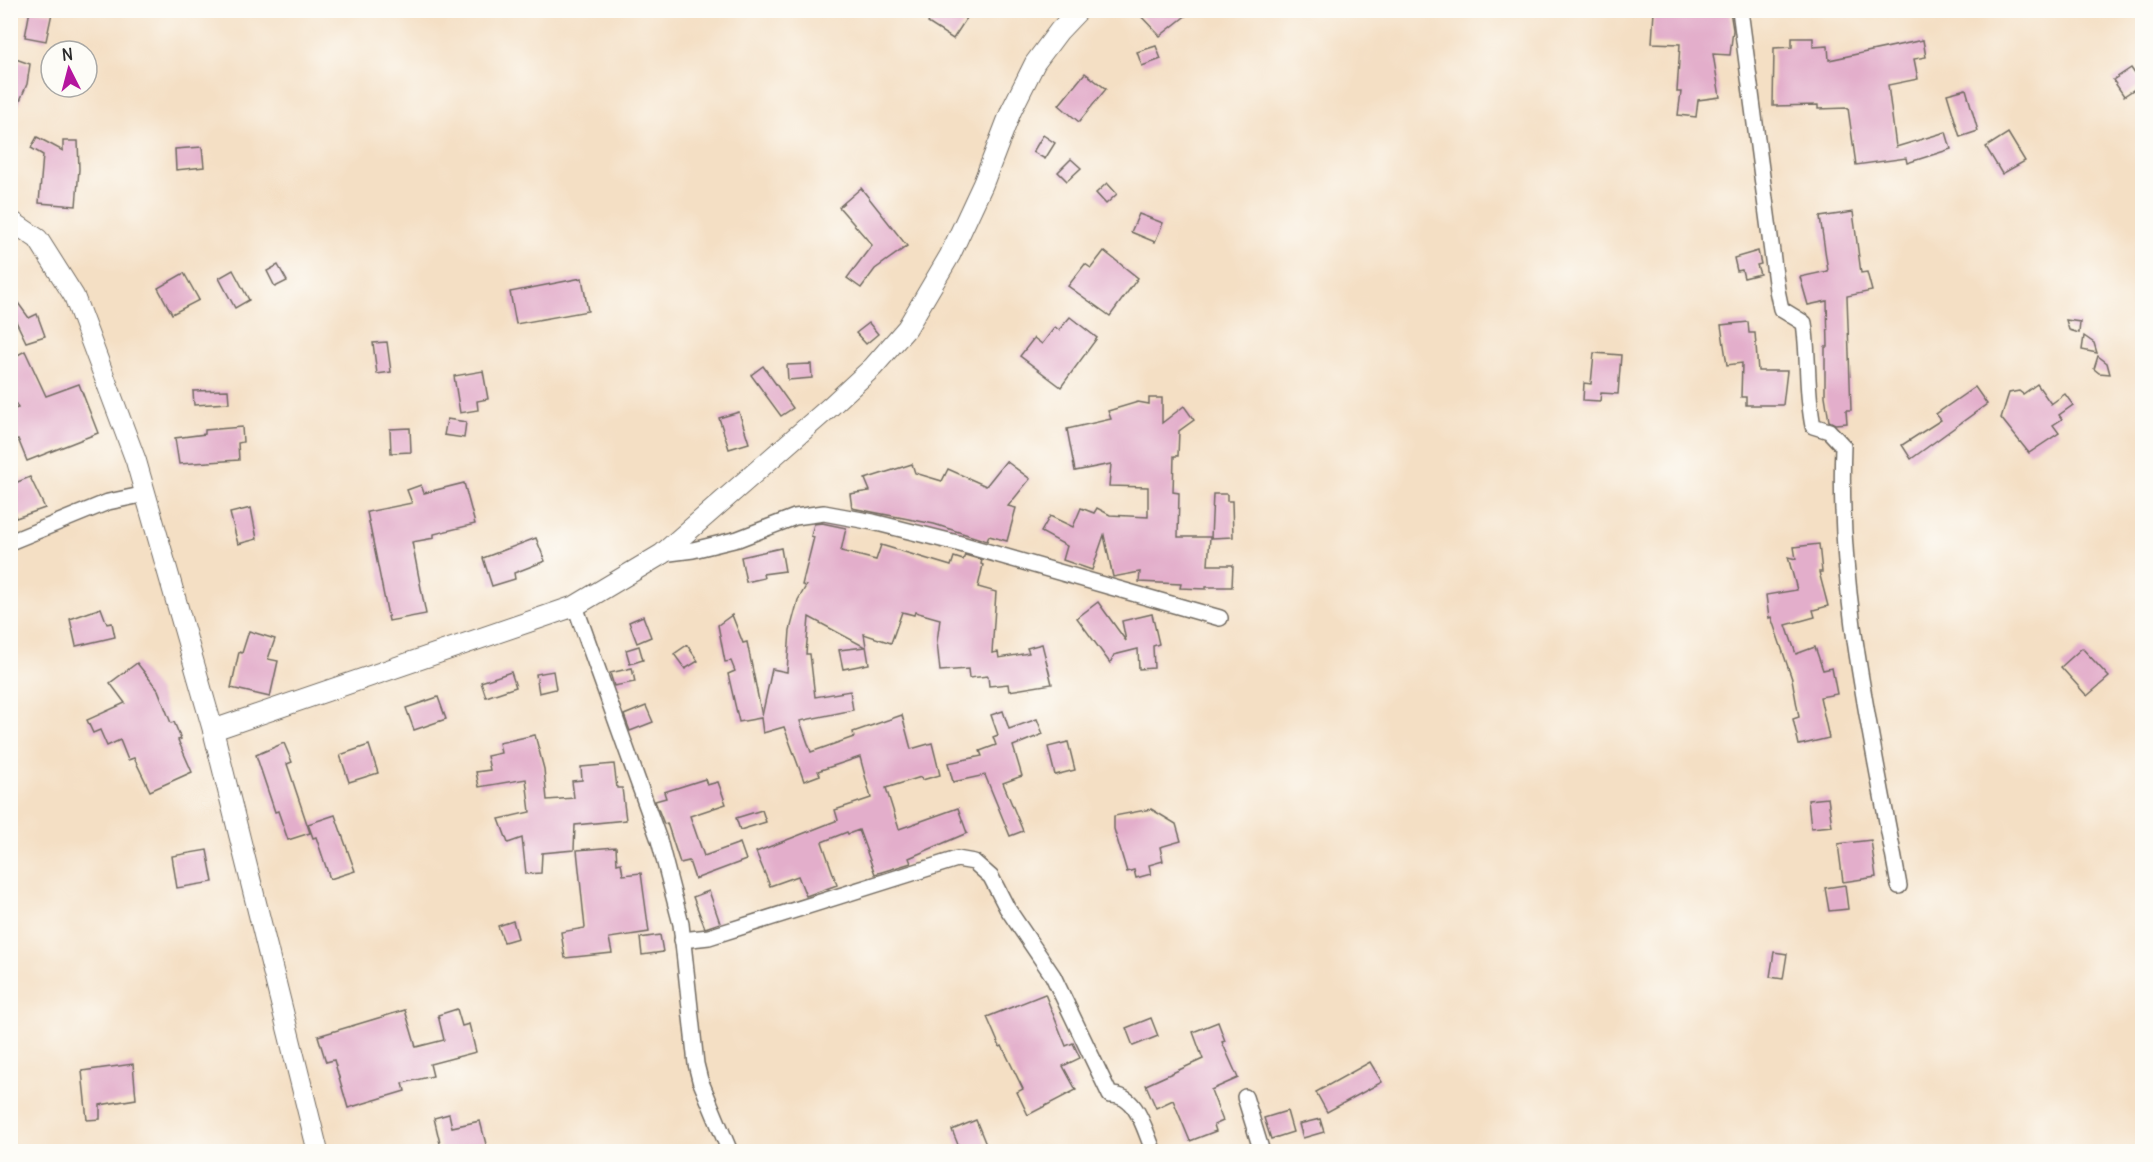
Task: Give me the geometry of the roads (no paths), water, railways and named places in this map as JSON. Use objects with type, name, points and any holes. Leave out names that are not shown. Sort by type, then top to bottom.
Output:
[{"type":"street","points":[[213,730],[575,606],[662,554],[839,399],[873,367],[907,328],[950,255],[983,184],[1011,111],[1035,63],[1079,10]]},
{"type":"street","points":[[1740,10],[1781,309],[1804,323],[1809,353],[1809,405],[1813,426],[1829,431],[1843,446],[1841,492],[1850,604],[1899,886]]},
{"type":"street","points":[[10,220],[39,239],[74,296],[106,376],[146,494],[213,730],[318,1152]]},
{"type":"street","points":[[10,542],[108,502],[146,494]]},
{"type":"street","points":[[662,554],[693,550],[738,539],[795,517],[824,513],[873,522],[957,543],[1220,618]]},
{"type":"street","points":[[575,606],[659,840],[682,940],[696,1064],[730,1152]]},
{"type":"street","points":[[682,940],[709,937],[957,859],[974,862],[990,877],[1007,908],[1053,976],[1110,1095],[1120,1095],[1132,1102],[1154,1152]]},
{"type":"street","points":[[1245,1097],[1262,1152]]}]
